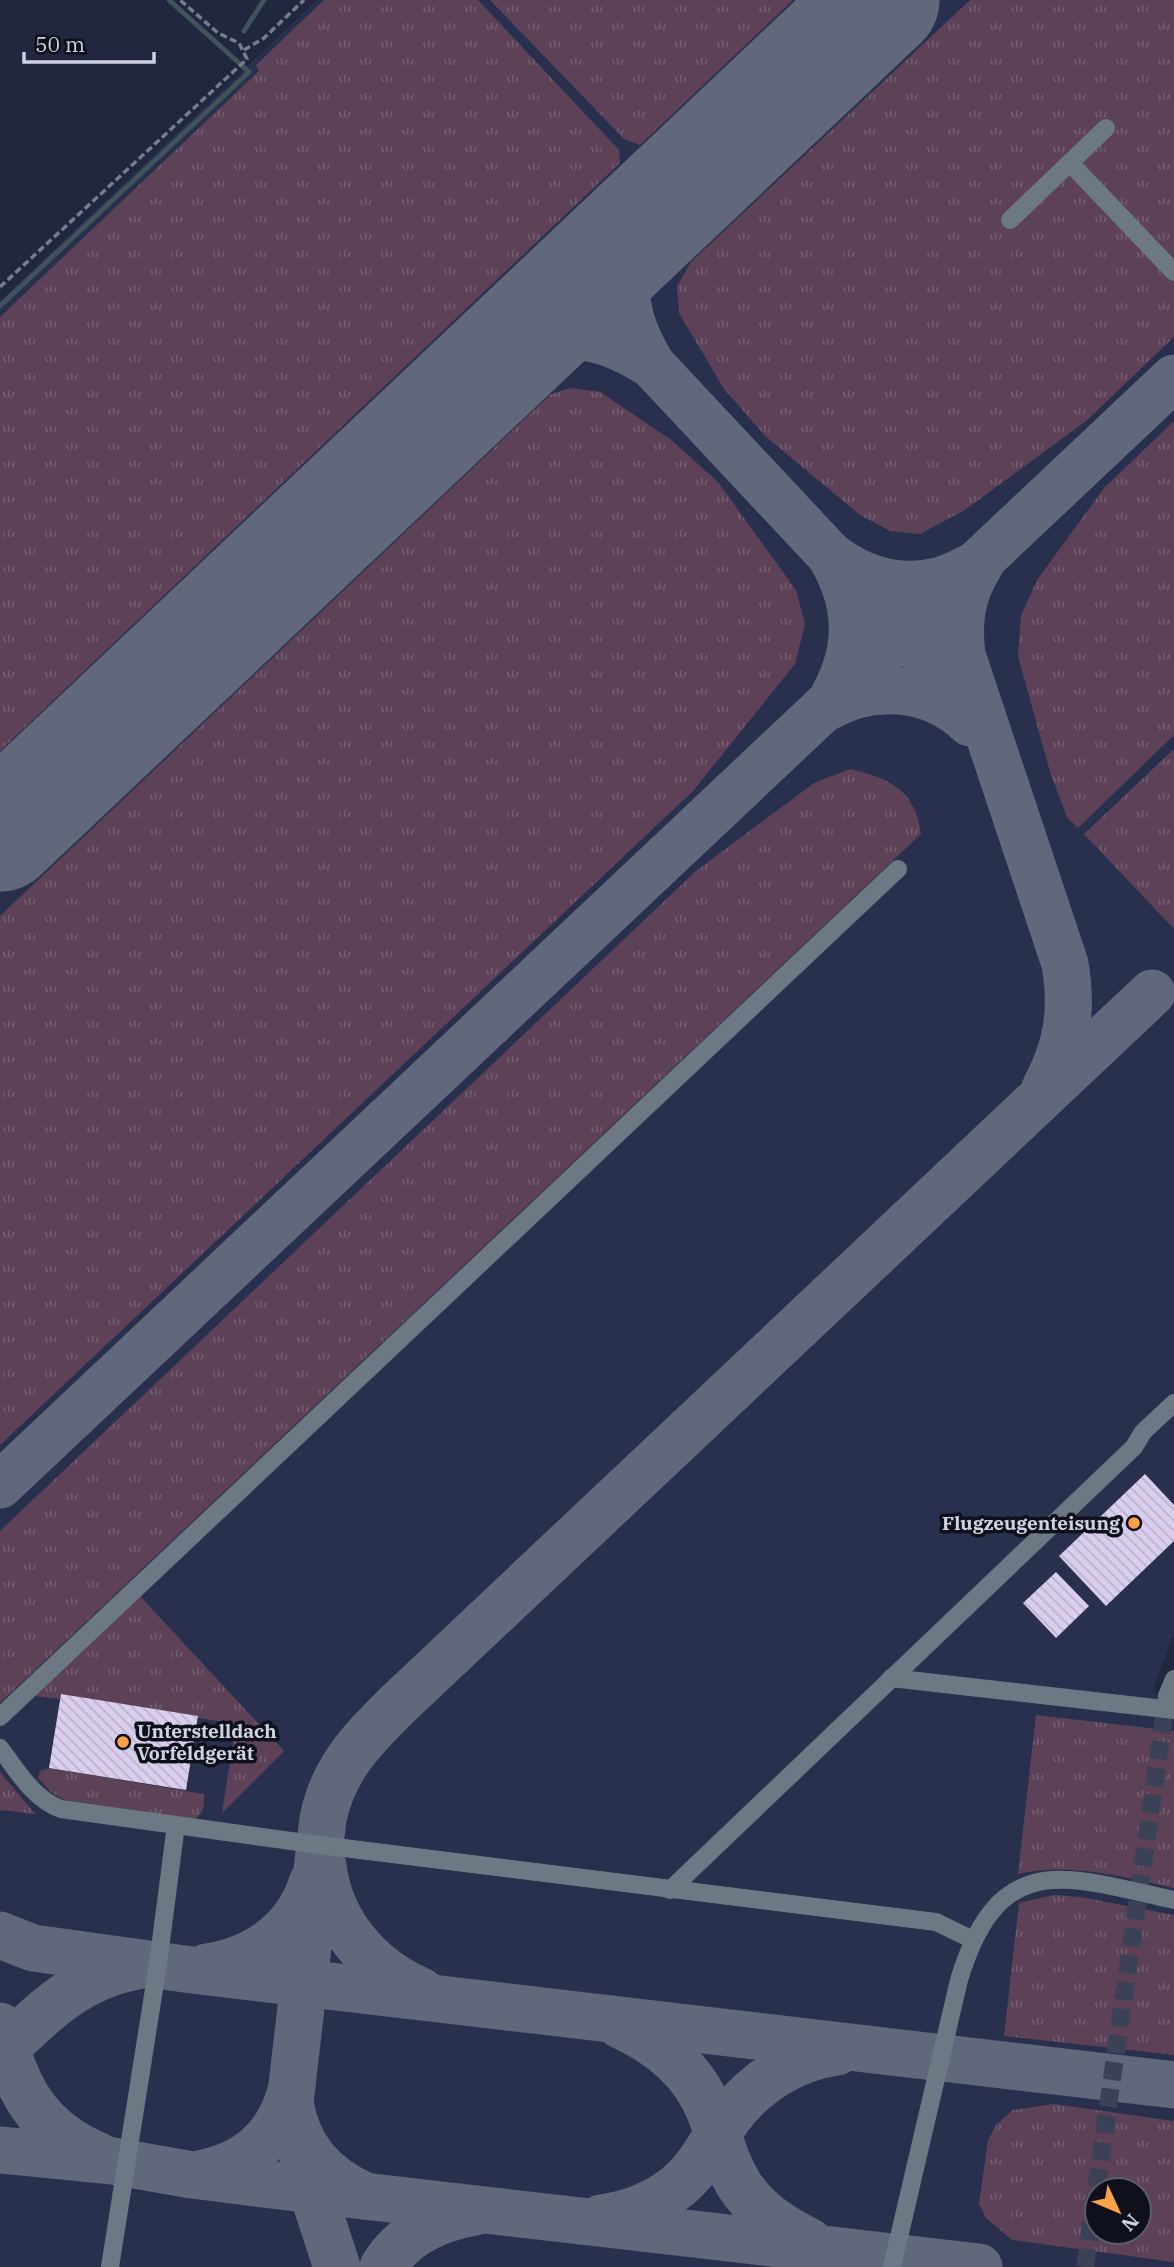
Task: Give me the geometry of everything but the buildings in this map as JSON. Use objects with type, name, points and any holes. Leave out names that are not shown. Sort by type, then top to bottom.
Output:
[{"type":"street","points":[[1010,220],[1106,128]]},
{"type":"street","points":[[1070,163],[1174,272]]},
{"type":"street","points":[[0,1717],[898,869]]},
{"type":"street","points":[[670,1889],[1134,1447],[1143,1432],[1174,1403]]},
{"type":"street","points":[[891,1678],[1171,1703],[1174,1679]]},
{"type":"street","points":[[0,1748],[33,1790],[51,1805],[176,1825],[936,1922],[973,1940]]},
{"type":"street","points":[[110,2267],[158,1964],[176,1825]]},
{"type":"street","points":[[892,2267],[959,1980],[973,1940],[989,1913],[1017,1886],[1058,1880],[1092,1882],[1174,1900]]},
{"type":"path","points":[[0,287],[227,74],[235,71],[247,59],[244,50],[234,39],[212,28],[180,0]]},
{"type":"path","points":[[244,50],[264,38],[304,0]]},
{"type":"shaded area","points":[[317,0],[1174,0],[1174,1634],[1152,1692],[1174,1698],[1174,2267],[0,2267],[0,301]]},
{"type":"green space","points":[[324,0],[478,0],[619,150],[620,163],[0,751],[0,317],[259,71],[256,65]]},
{"type":"green space","points":[[490,0],[793,0],[640,145],[624,139]]},
{"type":"green space","points":[[970,0],[1174,0],[1174,337],[1086,421],[965,510],[920,534],[890,531],[860,515],[765,436],[724,389],[679,313],[677,286],[691,262]]},
{"type":"green space","points":[[571,388],[600,392],[670,439],[718,482],[796,590],[805,624],[795,664],[693,791],[0,1445],[0,916],[551,394]]},
{"type":"green space","points":[[1174,421],[1174,735],[1078,828],[1067,817],[1050,772],[1018,656],[1021,616],[1037,580],[1104,488]]},
{"type":"green space","points":[[1174,749],[1174,929],[1084,834]]},
{"type":"green space","points":[[850,769],[877,777],[898,788],[913,806],[921,834],[0,1703],[0,1531],[696,871],[814,783]]},
{"type":"green space","points":[[139,1595],[284,1751],[222,1813],[234,1737],[223,1722],[61,1694],[60,1699],[35,1696]]},
{"type":"green space","points":[[1036,1715],[1174,1731],[1174,1888],[1077,1870],[1018,1874]]},
{"type":"green space","points":[[49,1768],[204,1794],[203,1809],[194,1819],[65,1800],[52,1793],[38,1778],[40,1771]]},
{"type":"green space","points":[[0,1772],[35,1814],[0,1810]]},
{"type":"green space","points":[[1054,1895],[1080,1897],[1174,1915],[1174,2055],[1004,2036],[1019,1903]]},
{"type":"green space","points":[[1054,2104],[1174,2121],[1174,2262],[1012,2240],[986,2218],[979,2204],[988,2140],[997,2124],[1013,2110]]},
{"type":"waterway","points":[[0,306],[249,72],[169,0]]},
{"type":"waterway","points":[[244,31],[264,0]]},
{"type":"taxiway","points":[[652,365],[631,318],[627,297],[628,277],[642,239],[672,197]]},
{"type":"taxiway","points":[[493,366],[535,345],[572,337],[609,343],[652,365],[975,710],[986,728]]},
{"type":"taxiway","points":[[0,1485],[1174,378]]},
{"type":"taxiway","points":[[834,695],[848,659],[852,625],[846,590],[830,555],[863,574],[898,584],[934,582],[969,568]]},
{"type":"taxiway","points":[[980,565],[962,608],[962,655],[1065,964],[1068,997],[1066,1028],[1059,1058],[1045,1088]]},
{"type":"taxiway","points":[[828,707],[864,693],[902,691],[938,701],[970,723]]},
{"type":"taxiway","points":[[365,2196],[337,2180],[314,2159],[299,2133],[290,2102],[323,1819],[334,1785],[350,1757],[396,1706],[1152,993]]},
{"type":"taxiway","points":[[323,1866],[334,1907],[356,1942],[385,1970],[421,1991]]},
{"type":"taxiway","points":[[207,1967],[242,1958],[272,1941],[296,1916],[312,1883]]},
{"type":"taxiway","points":[[0,1935],[33,1948],[192,1970],[1174,2085]]},
{"type":"taxiway","points":[[0,2054],[46,2011],[79,1988],[96,1978],[137,1966]]},
{"type":"taxiway","points":[[620,2025],[649,2040],[685,2071],[703,2097],[740,2186],[771,2219],[810,2242]]},
{"type":"taxiway","points":[[0,2026],[13,2069],[44,2120],[59,2134],[99,2156]]},
{"type":"taxiway","points":[[601,2218],[642,2207],[670,2192],[694,2170],[729,2117],[751,2093],[791,2066],[837,2052]]},
{"type":"taxiway","points":[[199,2174],[232,2164],[258,2147],[278,2123],[291,2091]]},
{"type":"taxiway","points":[[0,2150],[113,2161],[192,2175],[312,2190],[979,2267]]},
{"type":"taxiway","points":[[303,2163],[337,2267]]},
{"type":"taxiway","points":[[383,2267],[401,2245],[423,2229],[475,2212]]},
{"type":"runway","points":[[0,833],[881,0]]},
{"type":"tunnel","points":[[1085,2267],[1167,1696]]},
{"type":"place","name":"Flugzeugenteisung","points":[[1134,1523]]},
{"type":"place","name":"Unterstelldach Vorfeldgerät","points":[[123,1742]]}]
